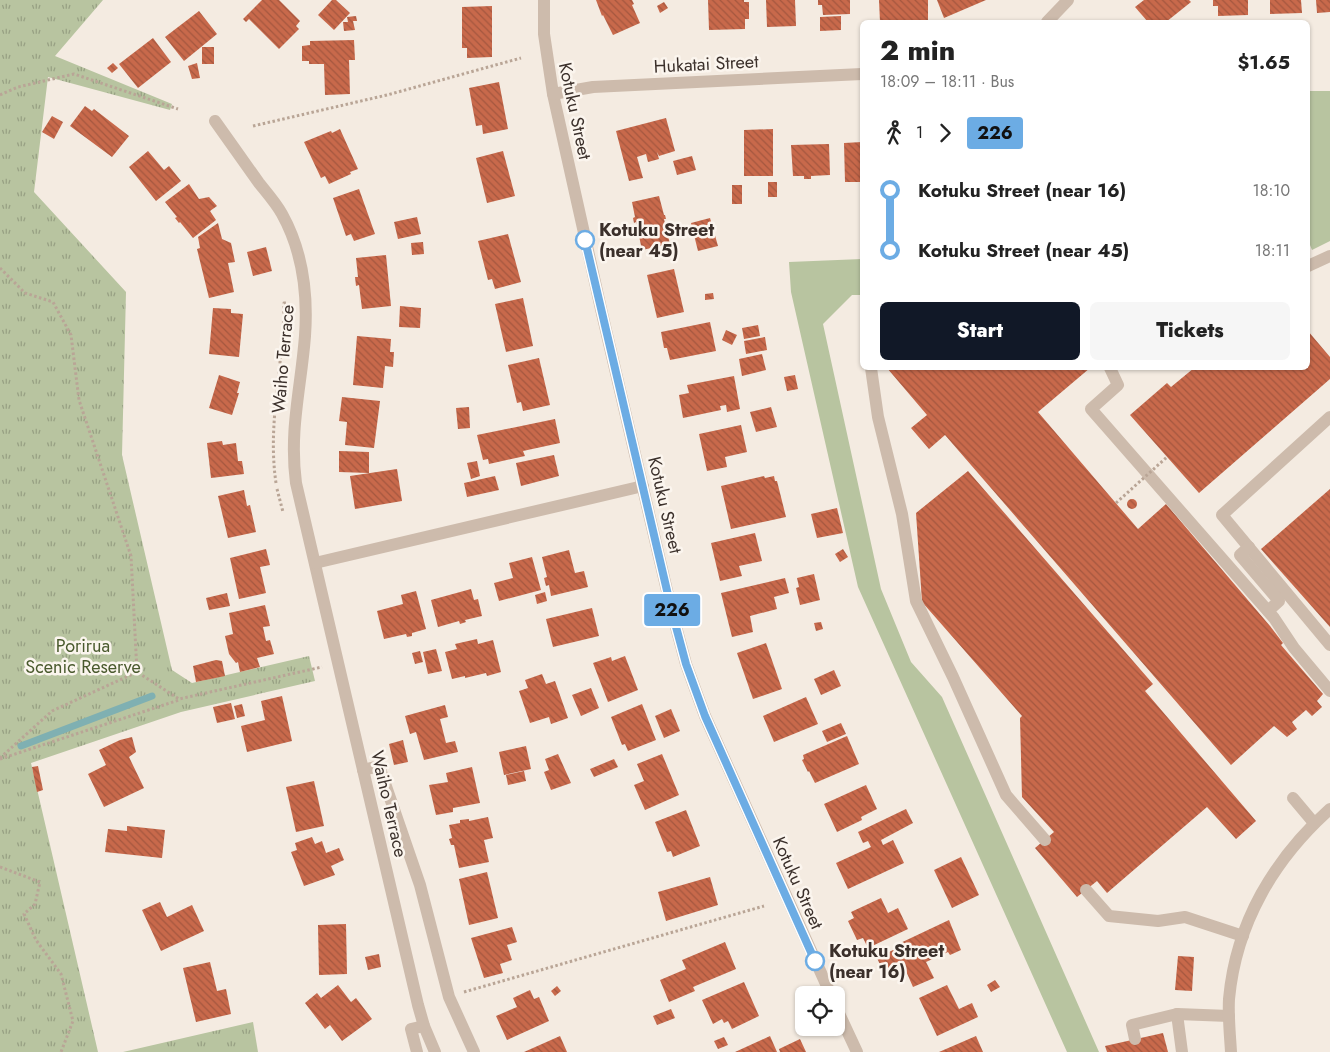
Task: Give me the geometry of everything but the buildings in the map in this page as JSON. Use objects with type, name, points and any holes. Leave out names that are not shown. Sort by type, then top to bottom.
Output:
[{"type":"street","name":"Kotuku Street","points":[[544,0],[544,34],[552,94],[684,656],[705,716],[827,986]]},
{"type":"street","points":[[1049,20],[1068,0]]},
{"type":"street","name":"Hukatai Street","points":[[552,94],[593,87],[860,74]]},
{"type":"street","name":"Waiho Terrace","points":[[215,121],[282,213],[302,268],[306,317],[292,451],[296,483],[424,1026],[435,1052]]},
{"type":"street","points":[[1310,265],[1330,256]]},
{"type":"street","points":[[871,370],[878,417],[902,514],[916,601],[1006,795],[1044,840]]},
{"type":"street","points":[[1111,370],[1118,385],[1091,409],[1268,611],[1294,648],[1330,690]]},
{"type":"street","points":[[1330,417],[1222,515],[1330,645]]},
{"type":"street","points":[[314,562],[643,486]]},
{"type":"street","points":[[1249,547],[1240,555],[1279,601],[1268,611]]},
{"type":"street","points":[[363,770],[379,766],[420,885],[449,997],[474,1052]]},
{"type":"street","points":[[1293,798],[1314,823]]},
{"type":"street","points":[[1231,1052],[1229,999],[1236,958],[1243,936],[1263,890],[1276,868],[1294,844],[1330,809]]},
{"type":"street","points":[[1086,890],[1109,916],[1158,921],[1185,917],[1243,936]]},
{"type":"street","points":[[1135,1039],[1132,1025],[1177,1014],[1229,1016]]},
{"type":"street","points":[[1177,1014],[1182,1052]]},
{"type":"street","points":[[417,1052],[411,1029],[424,1026]]},
{"type":"street","points":[[845,1026],[857,1052]]},
{"type":"path","points":[[253,126],[387,95],[522,58]]},
{"type":"path","points":[[0,94],[18,87],[74,74],[178,109]]},
{"type":"path","points":[[0,268],[25,293],[53,302],[71,335],[80,400],[131,556],[137,672]]},
{"type":"path","points":[[1116,503],[1167,457]]},
{"type":"path","points":[[0,759],[179,699],[325,666]]},
{"type":"path","points":[[137,672],[179,699]]},
{"type":"path","points":[[0,759],[52,711],[137,672]]},
{"type":"path","points":[[0,868],[40,882],[35,904],[24,914],[36,940],[61,974],[73,1021],[61,1052]]},
{"type":"path","points":[[470,990],[764,906]]},
{"type":"green space","name":"Porirua Scenic Reserve","points":[[0,0],[103,0],[55,56],[172,104],[170,110],[48,77],[34,192],[126,292],[122,455],[172,670],[192,683],[309,656],[315,681],[181,712],[31,763],[98,1052],[0,1052]]},
{"type":"green space","points":[[1310,91],[1330,91],[1330,241],[1312,250],[1310,245]]},
{"type":"green space","points":[[860,259],[860,295],[852,295],[823,324],[881,589],[911,662],[942,697],[1099,1052],[1067,1052],[858,587],[791,292],[789,262]]},
{"type":"green space","points":[[253,1022],[258,1052],[123,1052]]},
{"type":"waterway","points":[[21,746],[152,696]]},
{"type":"bus line","name":"226","points":[[585,240],[672,612],[686,664],[705,716],[815,961]]},
{"type":"place","name":"Kotuku Street (near 45)","points":[[585,240]]},
{"type":"place","name":"Kotuku Street (near 16)","points":[[815,961]]}]
